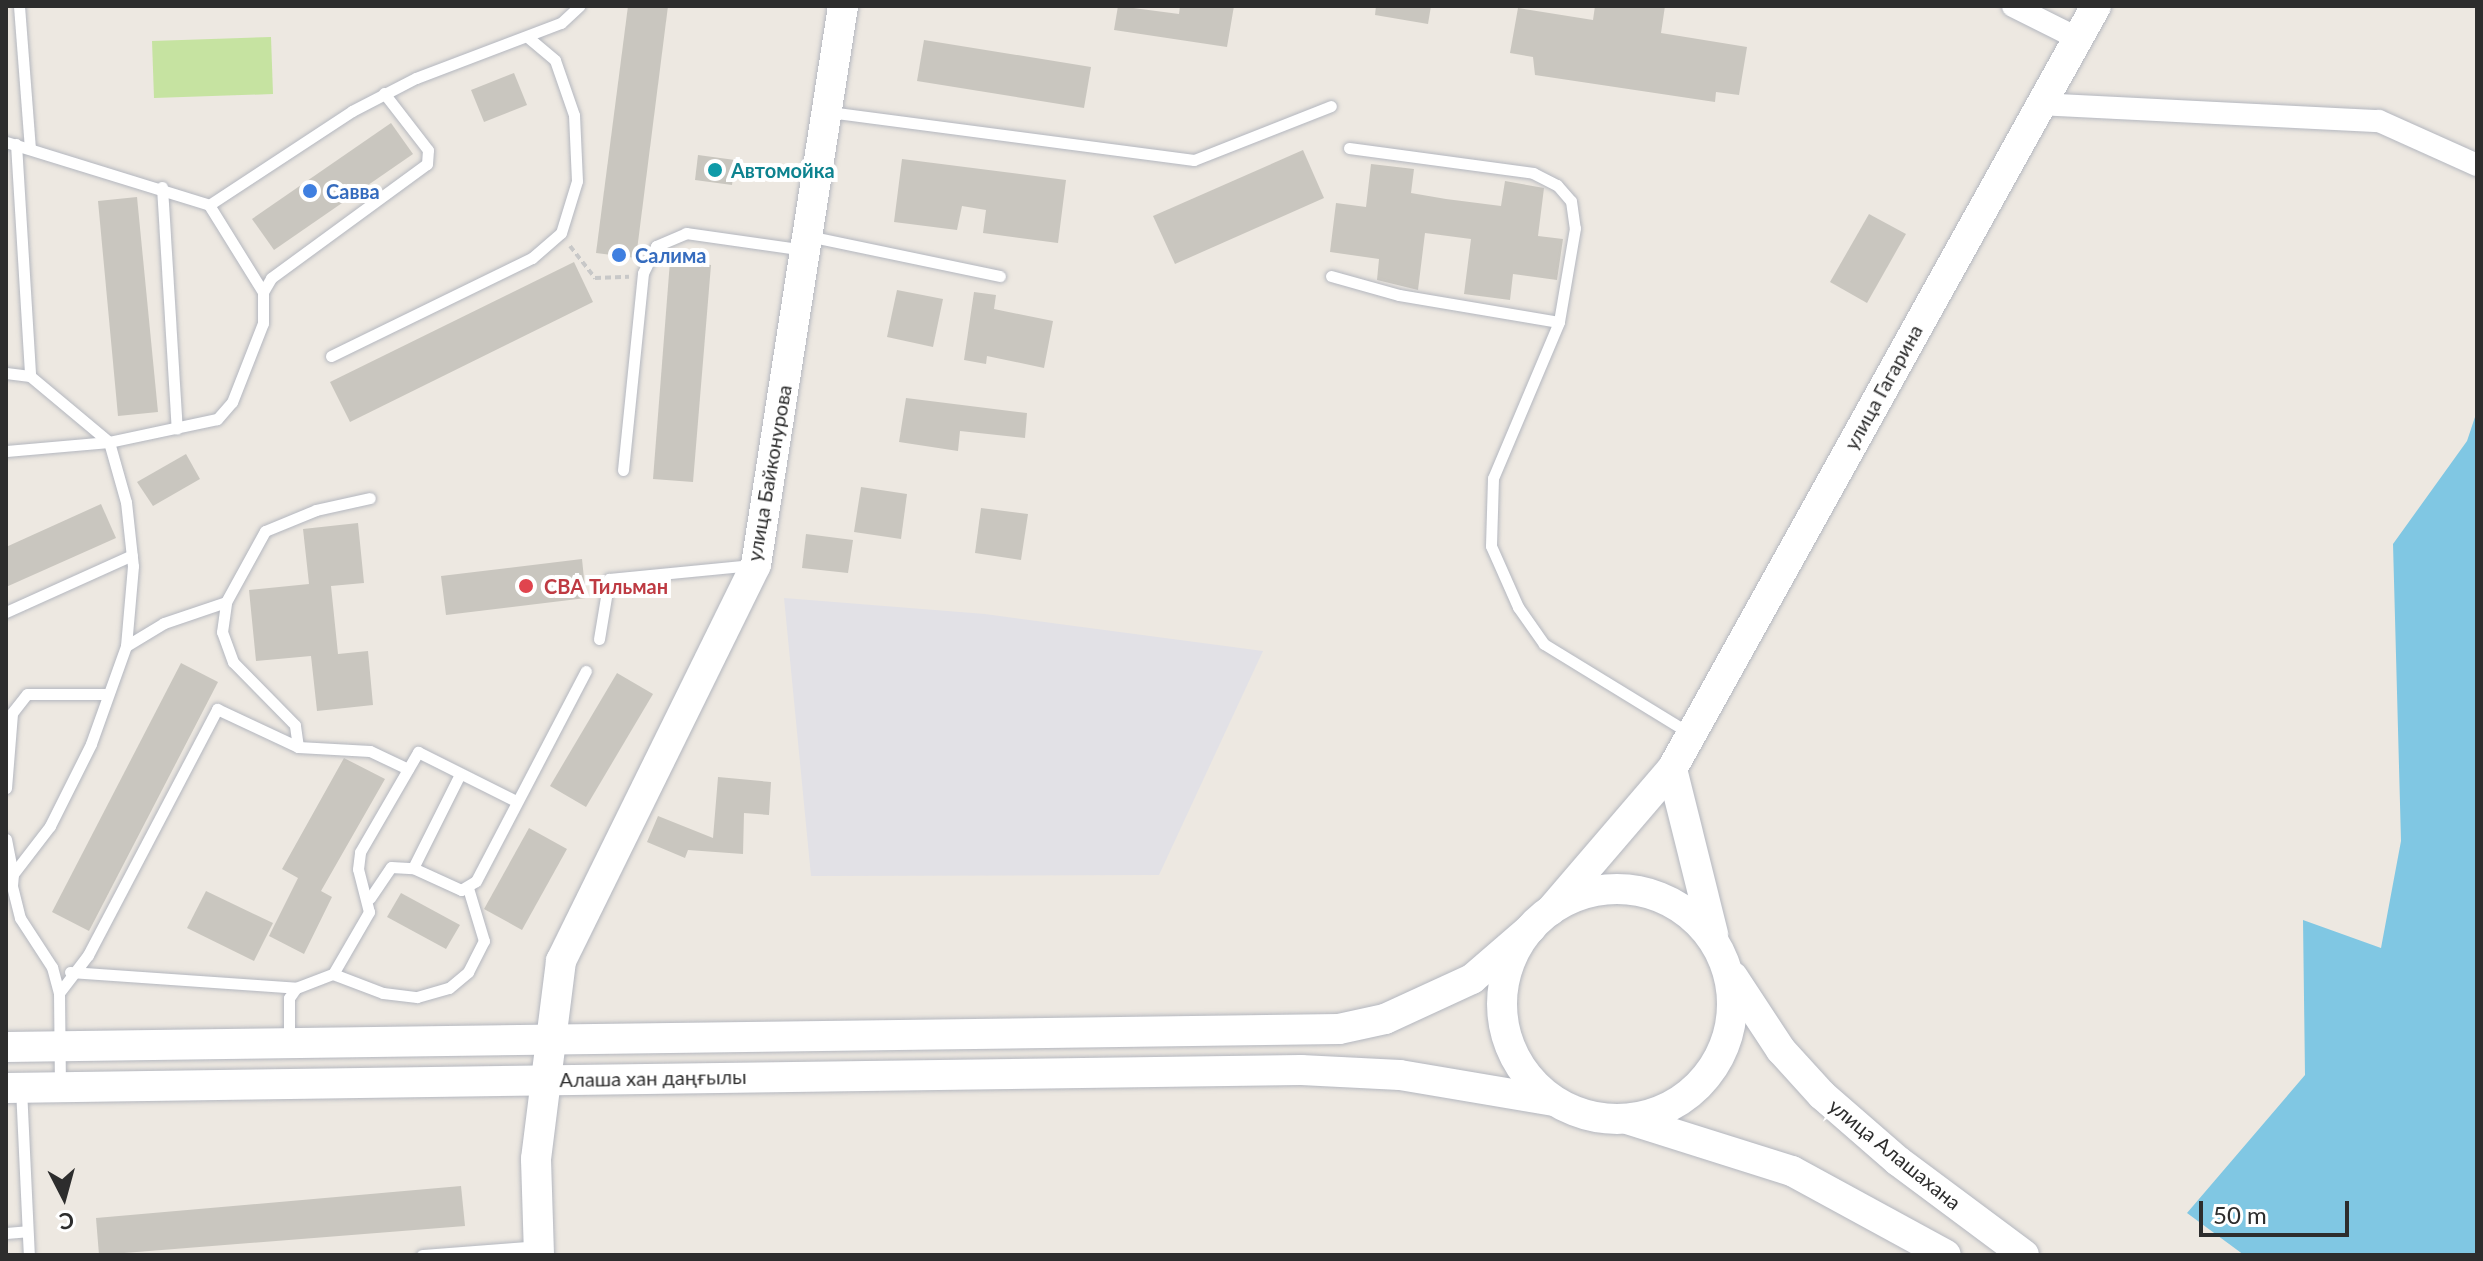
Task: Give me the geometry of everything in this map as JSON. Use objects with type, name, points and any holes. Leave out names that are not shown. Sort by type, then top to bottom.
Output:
[{"type":"main road","name":"улица Байконурова","points":[[539,1250],[536,1159],[551,1043],[569,941],[756,565],[843,6]]},
{"type":"main road","name":"улица Гагарина","points":[[1541,919],[1672,769],[2096,6]]},
{"type":"main road","points":[[1625,1118],[1675,1105],[1717,1063],[1733,1009],[1672,769]]},
{"type":"main road","points":[[1720,954],[1682,909],[1633,891],[1576,897],[1541,919],[1514,953],[1502,1008],[1517,1063],[1554,1101],[1625,1118],[1792,1171],[1946,1255]]},
{"type":"main road","name":"Алаша хан даңғылы","points":[[6,1047],[551,1043],[1339,1029],[1416,1006],[1472,979],[1541,919]]},
{"type":"main road","name":"улица Алашахана","points":[[1720,954],[1765,1028],[1822,1095],[1898,1161],[2024,1255]]},
{"type":"main road","name":"Алаша хан даңғылы","points":[[14,1088],[1301,1070],[1400,1075],[1554,1101]]},
{"type":"street","points":[[2013,6],[2077,38]]},
{"type":"street","points":[[2039,104],[2379,121],[2477,165]]},
{"type":"lane","points":[[19,6],[30,148]]},
{"type":"lane","points":[[209,205],[384,93],[528,37],[579,6]]},
{"type":"lane","points":[[331,356],[532,258],[561,233],[577,181],[574,115],[555,60],[528,37]]},
{"type":"lane","points":[[6,451],[109,442],[217,419],[232,402],[263,323],[263,292],[271,278],[427,164],[428,150],[384,93]]},
{"type":"lane","points":[[827,112],[1194,160],[1331,106]]},
{"type":"lane","points":[[30,376],[11,143],[162,187],[209,205],[263,292]]},
{"type":"lane","points":[[1349,148],[1533,173],[1557,185],[1576,215],[1559,322],[1493,478],[1487,524],[1494,555],[1544,644],[1692,734]]},
{"type":"lane","points":[[162,187],[177,429]]},
{"type":"lane","points":[[623,470],[643,273],[656,246],[686,233],[806,243],[1000,276]]},
{"type":"lane","points":[[1331,276],[1399,295],[1559,322]]},
{"type":"lane","points":[[6,373],[30,376],[109,442],[126,502],[132,555],[126,646],[50,826],[10,882]]},
{"type":"lane","points":[[298,747],[295,725],[233,662],[222,632],[226,602],[265,531],[370,498]]},
{"type":"lane","points":[[6,612],[132,555]]},
{"type":"lane","points":[[599,639],[609,579],[756,565]]},
{"type":"lane","points":[[126,646],[164,623],[226,602]]},
{"type":"lane","points":[[70,972],[296,988],[333,974],[406,996],[449,988],[468,972],[484,941],[468,888],[586,671]]},
{"type":"lane","points":[[6,788],[12,713],[27,694],[108,694]]},
{"type":"lane","points":[[59,993],[70,972],[88,955],[217,709],[298,747],[370,751],[408,769]]},
{"type":"lane","points":[[370,898],[358,869],[360,852],[418,752],[516,801]]},
{"type":"lane","points":[[413,868],[460,774]]},
{"type":"lane","points":[[6,839],[10,882],[20,918],[52,967],[59,993],[60,1087]]},
{"type":"lane","points":[[333,974],[369,912],[370,898],[384,872],[413,868],[468,888]]},
{"type":"lane","points":[[289,1044],[289,998],[296,988]]},
{"type":"lane","points":[[14,1088],[29,1255]]},
{"type":"lane","points":[[6,1233],[27,1231]]},
{"type":"lane","points":[[422,1255],[539,1250]]},
{"type":"path","points":[[561,233],[595,278],[643,273]]},
{"type":"shaded area","points":[[784,598],[985,614],[1263,651],[1159,875],[811,876]]},
{"type":"green space","points":[[271,37],[273,94],[154,98],[152,41]]},
{"type":"water","points":[[2477,411],[2477,1255],[2244,1255],[2187,1213],[2305,1075],[2303,920],[2381,948],[2401,841],[2393,544],[2467,441]]},
{"type":"building","points":[[628,6],[668,6],[636,258],[596,253]]},
{"type":"building","points":[[1118,6],[1179,14],[1180,6],[1234,6],[1227,47],[1114,30]]},
{"type":"building","points":[[1376,6],[1431,6],[1428,24],[1375,15]]},
{"type":"building","points":[[1595,6],[1665,6],[1661,33],[1747,47],[1739,95],[1716,92],[1715,102],[1535,75],[1533,57],[1510,53],[1518,8],[1593,20]]},
{"type":"building","points":[[924,40],[1091,67],[1084,108],[917,81]]},
{"type":"building","points":[[514,73],[527,105],[484,122],[471,90]]},
{"type":"building","points":[[391,123],[413,154],[274,250],[252,219]]},
{"type":"building","points":[[1303,150],[1324,198],[1175,264],[1153,216]]},
{"type":"building","name":"Автомойка","points":[[698,155],[735,160],[732,185],[695,180]]},
{"type":"building","points":[[902,159],[1066,180],[1058,243],[983,233],[986,210],[962,206],[957,230],[894,222]]},
{"type":"building","points":[[1371,164],[1414,169],[1411,193],[1446,199],[1501,206],[1505,181],[1544,188],[1538,236],[1563,239],[1557,280],[1513,274],[1510,300],[1464,294],[1471,239],[1425,233],[1418,290],[1377,280],[1379,259],[1330,252],[1336,203],[1366,207]]},
{"type":"building","points":[[137,197],[158,412],[118,416],[98,201]]},
{"type":"building","points":[[1869,214],[1906,234],[1867,303],[1830,282]]},
{"type":"building","points":[[670,261],[711,265],[693,482],[653,479]]},
{"type":"building","points":[[574,262],[593,302],[350,422],[330,382]]},
{"type":"building","points":[[897,290],[943,299],[933,347],[887,337]]},
{"type":"building","points":[[974,292],[996,295],[994,309],[1053,321],[1044,368],[987,356],[986,364],[964,360]]},
{"type":"building","points":[[906,398],[1027,413],[1025,438],[960,431],[958,451],[899,442]]},
{"type":"building","points":[[186,454],[200,479],[153,506],[137,482]]},
{"type":"building","points":[[861,487],[907,494],[901,539],[854,532]]},
{"type":"building","points":[[101,504],[116,538],[6,587],[6,547]]},
{"type":"building","points":[[981,508],[1028,514],[1021,560],[975,553]]},
{"type":"building","points":[[358,523],[364,583],[331,586],[338,654],[368,651],[373,705],[317,711],[311,656],[256,661],[249,590],[309,584],[303,529]]},
{"type":"building","points":[[806,534],[853,540],[848,573],[802,568]]},
{"type":"building","points":[[582,559],[586,598],[446,615],[441,576]]},
{"type":"building","points":[[181,663],[218,682],[89,931],[52,912]]},
{"type":"building","points":[[617,673],[653,694],[586,807],[550,786]]},
{"type":"building","points":[[344,758],[385,779],[321,891],[332,897],[304,954],[269,936],[298,878],[282,869]]},
{"type":"building","points":[[718,777],[771,782],[769,815],[744,813],[743,854],[688,850],[685,858],[647,842],[658,816],[713,838]]},
{"type":"building","points":[[529,828],[567,849],[522,930],[484,909]]},
{"type":"building","points":[[206,891],[273,923],[254,961],[187,928]]},
{"type":"building","points":[[401,893],[460,925],[446,949],[387,917]]},
{"type":"building","points":[[461,1186],[465,1226],[99,1255],[96,1218]]},
{"type":"place","name":"Автомойка","points":[[715,170]]},
{"type":"place","name":"Савва","points":[[310,191]]},
{"type":"place","name":"Салима","points":[[619,255]]},
{"type":"place","name":"СВА Тильман","points":[[526,586]]}]
